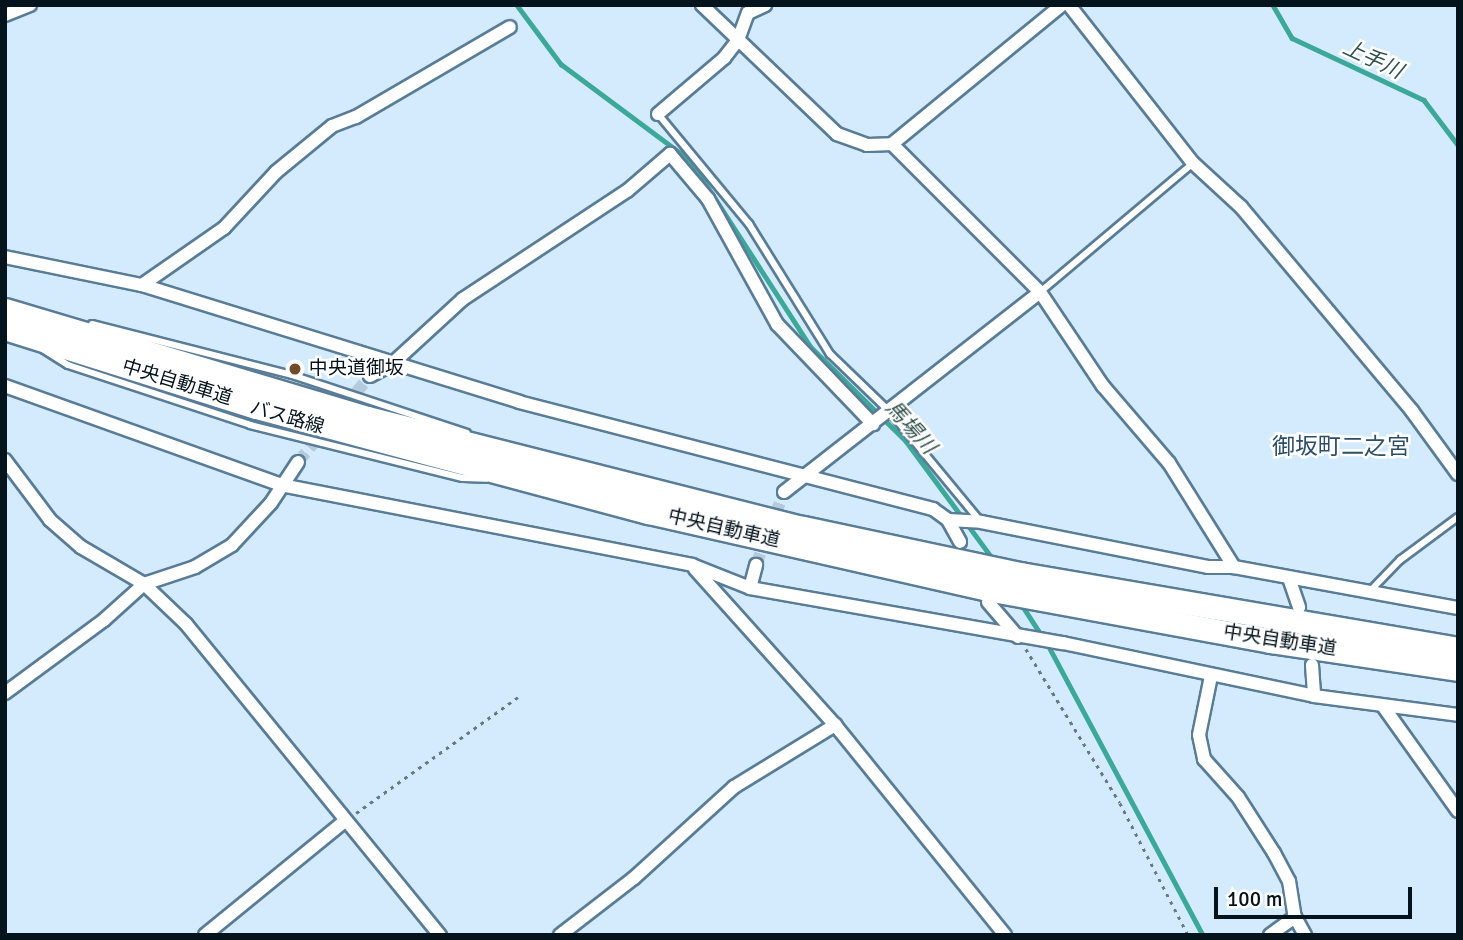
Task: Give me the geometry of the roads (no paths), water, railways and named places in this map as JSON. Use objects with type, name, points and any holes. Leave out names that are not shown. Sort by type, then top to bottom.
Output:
[{"type":"highway","name":"中央自動車道","points":[[10,321],[355,415],[762,519],[1020,575],[1458,649]]},
{"type":"highway","name":"中央自動車道","points":[[10,321],[256,407],[526,479],[990,596],[1032,597],[1271,641],[1458,669]]},
{"type":"street","points":[[5,15],[30,5]]},
{"type":"street","points":[[702,5],[837,134],[867,145],[892,144],[1062,5]]},
{"type":"street","points":[[658,114],[724,58],[738,40],[748,13],[765,5]]},
{"type":"street","points":[[1069,5],[1193,163],[1241,207],[1412,411],[1458,474]]},
{"type":"street","points":[[142,285],[224,228],[276,172],[332,126],[356,117],[510,27]]},
{"type":"street","points":[[892,144],[1040,292],[1104,386],[1169,463],[1234,567]]},
{"type":"street","points":[[370,376],[392,364],[463,299],[627,191],[670,154],[710,198],[777,324],[874,423]]},
{"type":"street","points":[[5,257],[142,285],[392,364],[643,436],[933,509],[954,520],[978,522],[1208,568],[1234,567],[1368,594],[1458,608]]},
{"type":"street","points":[[784,492],[801,475],[889,413],[1040,292]]},
{"type":"street","points":[[5,386],[281,485],[692,565],[750,588],[1055,642],[1314,696],[1458,715]]},
{"type":"street","points":[[5,460],[50,520],[81,547],[144,584],[186,624],[440,935]]},
{"type":"street","points":[[5,693],[104,620],[144,584],[195,567],[232,545],[271,503],[298,462]]},
{"type":"street","points":[[954,520],[960,542]]},
{"type":"street","points":[[692,565],[835,725],[1004,935]]},
{"type":"street","points":[[750,588],[756,565]]},
{"type":"street","points":[[1289,578],[1299,607]]},
{"type":"street","points":[[990,596],[1018,637]]},
{"type":"street","points":[[1312,666],[1314,696]]},
{"type":"street","points":[[1211,676],[1199,735],[1204,759],[1238,797],[1274,853],[1289,881],[1295,917],[1305,935]]},
{"type":"street","points":[[1383,706],[1458,811]]},
{"type":"street","points":[[560,935],[634,878],[734,787],[835,725]]},
{"type":"street","points":[[205,935],[345,821]]},
{"type":"street","points":[[1270,935],[1295,917]]},
{"type":"lane","points":[[658,114],[721,190],[831,354],[889,413],[978,522]]},
{"type":"lane","points":[[1040,292],[1193,163]]},
{"type":"lane","points":[[710,198],[721,190]]},
{"type":"lane","points":[[1368,594],[1400,560],[1458,517]]},
{"type":"waterway","name":"馬場川","points":[[517,5],[561,64],[691,161],[811,347],[906,441],[993,559]]},
{"type":"waterway","name":"上手川","points":[[1273,5],[1292,38],[1424,100],[1458,145]]},
{"type":"waterway","name":"馬場川","points":[[1020,602],[1042,636]]},
{"type":"waterway","name":"馬場川","points":[[1047,643],[1203,935]]},
{"type":"tunnel","points":[[298,462],[370,376]]},
{"type":"tunnel","points":[[756,565],[784,492]]},
{"type":"place","name":"中央道御坂","points":[[295,369]]},
{"type":"district","name":"御坂町二之宮","points":[[1341,447]]}]
